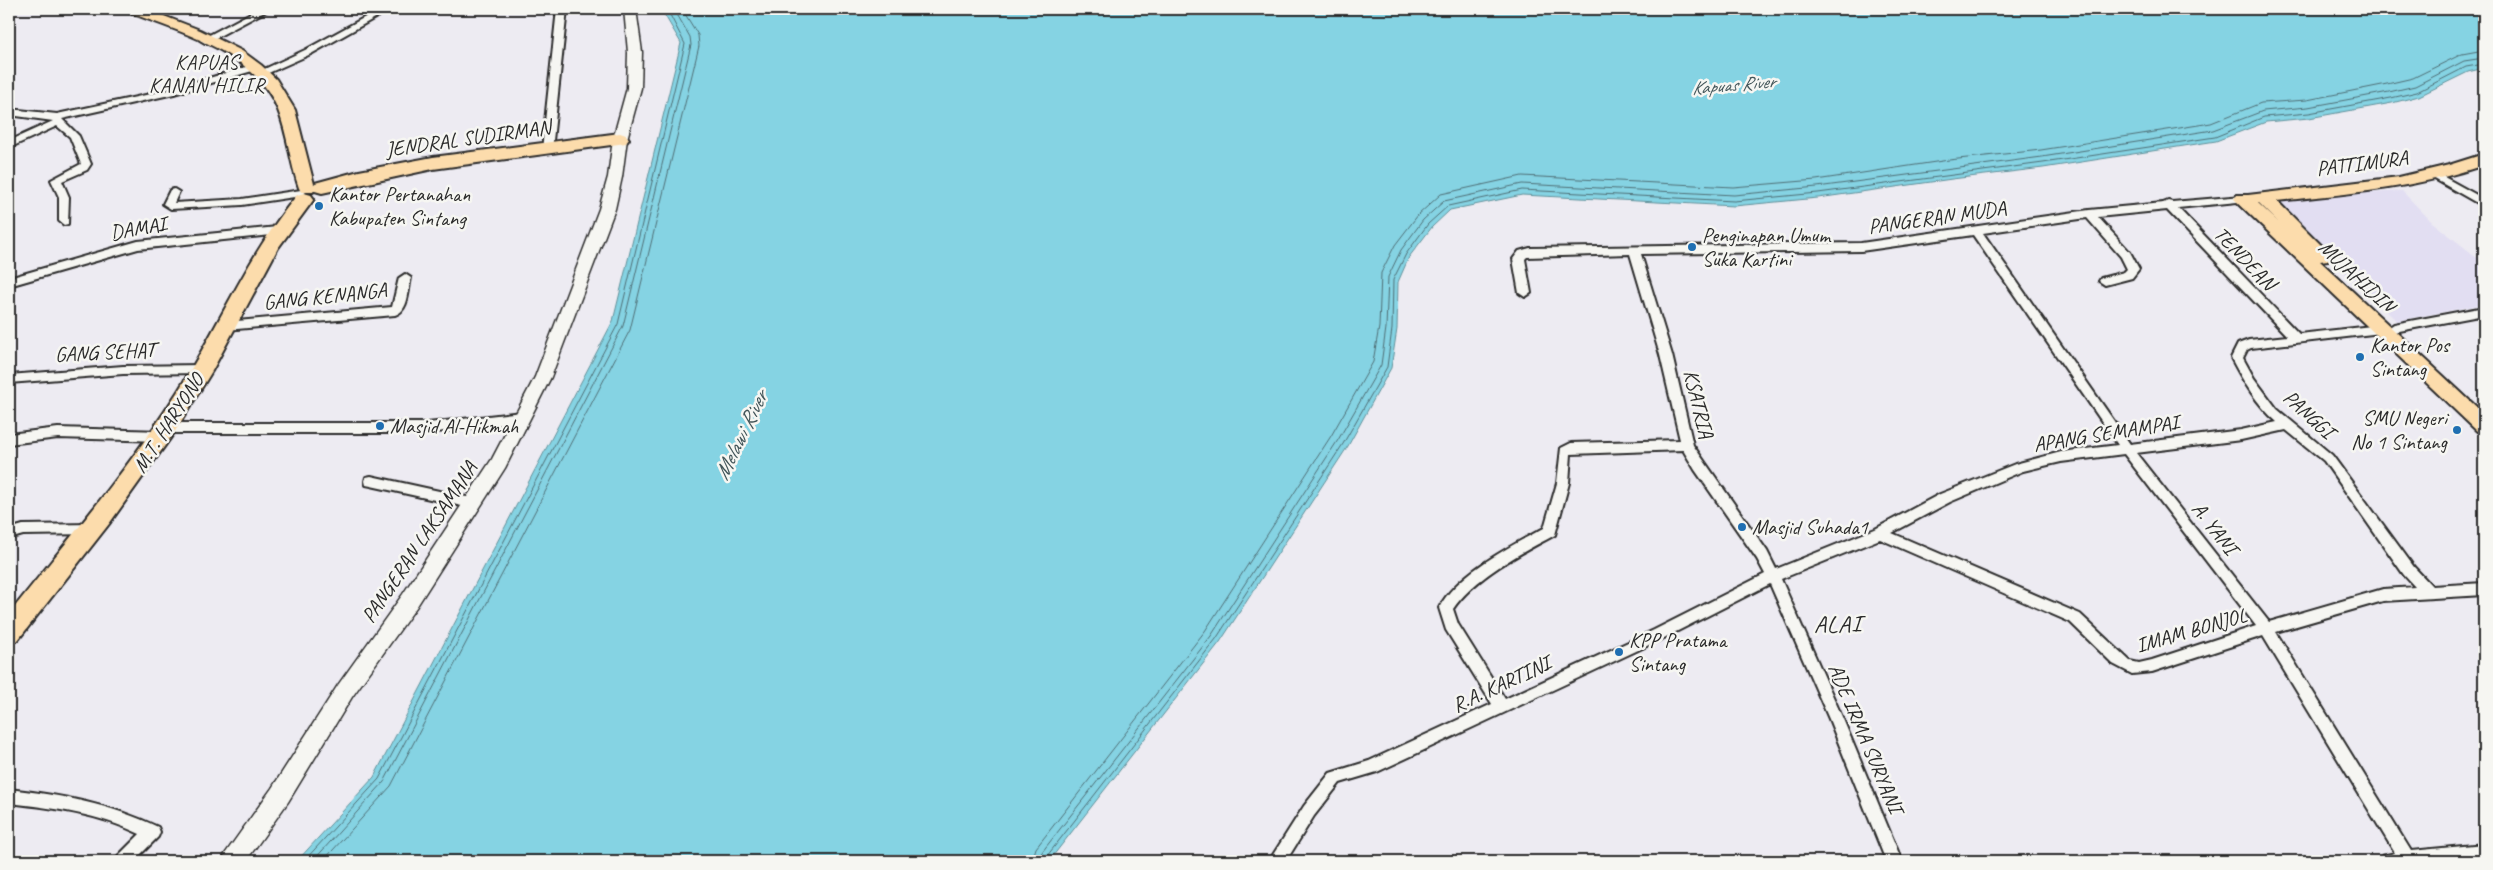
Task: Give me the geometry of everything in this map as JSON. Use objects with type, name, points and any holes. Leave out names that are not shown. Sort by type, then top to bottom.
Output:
[{"type":"highway","name":"JENDRAL SUDIRMAN","points":[[309,192],[367,175],[620,139]]},
{"type":"highway","name":"M.T. HARYONO","points":[[9,632],[113,504],[164,432],[203,370],[246,286],[277,231],[309,192]]},
{"type":"main road","points":[[133,9],[205,40],[260,69],[282,100],[292,126],[298,167],[309,192]]},
{"type":"main road","name":"PATTIMURA","points":[[2243,199],[2382,186],[2435,175],[2484,159]]},
{"type":"main road","points":[[2263,197],[2387,329],[2484,413]]},
{"type":"main road","name":"MUJAHIDIN","points":[[2243,199],[2387,329],[2484,426]]},
{"type":"street","points":[[205,40],[265,9]]},
{"type":"street","points":[[9,145],[58,119],[260,69],[315,48],[386,9]]},
{"type":"street","points":[[548,150],[562,9]]},
{"type":"street","name":"PANGERAN LAKSAMANA","points":[[233,861],[280,794],[345,691],[410,600],[471,503],[499,463],[543,377],[606,209],[615,177],[620,139],[634,88],[635,52],[630,9]]},
{"type":"street","points":[[9,112],[58,119],[74,136],[86,164],[83,168],[55,181],[64,197],[64,220]]},
{"type":"street","points":[[2435,175],[2484,204]]},
{"type":"street","points":[[174,192],[168,204],[171,206],[242,202],[309,192]]},
{"type":"street","name":"PANGERAN MUDA","points":[[1525,293],[1519,259],[1523,254],[1541,250],[1635,251],[1861,247],[2168,204],[2243,199]]},
{"type":"street","name":"TENDEAN","points":[[2168,204],[2296,338]]},
{"type":"street","points":[[2089,214],[2126,255],[2133,270],[2128,275],[2105,281]]},
{"type":"street","name":"DAMAI","points":[[9,282],[138,244],[277,231]]},
{"type":"street","name":"A. YANI","points":[[1976,231],[2141,469],[2266,629],[2408,860]]},
{"type":"street","name":"KSATRIA","points":[[1635,251],[1666,355],[1687,445],[1700,468],[1762,555],[1773,576]]},
{"type":"street","name":"GANG KENANGA","points":[[226,326],[394,312],[398,310],[402,300],[405,278]]},
{"type":"street","points":[[2296,338],[2387,329],[2484,311]]},
{"type":"street","name":"PANGGI","points":[[2296,338],[2242,347],[2237,358],[2249,381],[2286,425],[2328,458],[2409,571],[2428,593]]},
{"type":"street","name":"GANG SEHAT","points":[[9,379],[122,370],[203,370]]},
{"type":"street","points":[[9,439],[58,433],[428,428],[522,417]]},
{"type":"street","name":"APANG SEMAMPAI","points":[[1773,576],[1880,532],[1945,498],[2020,467],[2062,457],[2241,435],[2286,425]]},
{"type":"street","points":[[1502,707],[1451,626],[1446,608],[1455,596],[1502,556],[1550,531],[1551,520],[1563,483],[1565,451],[1571,448],[1687,445]]},
{"type":"street","points":[[371,481],[471,503]]},
{"type":"street","points":[[9,534],[23,530],[92,529]]},
{"type":"street","name":"IMAM BONJOL","points":[[1880,532],[2075,618],[2088,628],[2121,663],[2134,669],[2152,666],[2266,629],[2383,595],[2484,589]]},
{"type":"street","name":"R.A. KARTINI","points":[[1277,861],[1309,811],[1335,778],[1372,767],[1659,634],[1773,576]]},
{"type":"street","name":"ADE IRMA SURYANI","points":[[1773,576],[1836,719],[1894,861]]},
{"type":"street","points":[[9,796],[83,808],[123,818],[152,832],[124,861]]},
{"type":"street","points":[[2389,861],[2484,851]]},
{"type":"shaded area","points":[[2402,191],[2432,222],[2484,263],[2484,304],[2397,321],[2265,199]]},
{"type":"water","points":[[661,9],[2484,9],[2484,68],[2468,72],[2419,96],[2392,103],[2309,118],[2266,122],[2216,141],[2043,168],[1818,198],[1734,206],[1522,195],[1450,210],[1432,227],[1409,257],[1398,282],[1397,329],[1391,368],[1348,446],[1220,642],[1049,861],[297,861],[374,777],[613,321],[681,43]]},
{"type":"place","name":"Kantor Pertanahan Kabupaten Sintang","points":[[319,206]]},
{"type":"place","name":"Penginapan Umum Suka Kartini","points":[[1692,247]]},
{"type":"place","name":"Kantor Pos Sintang","points":[[2360,357]]},
{"type":"place","name":"Masjid Al-Hikmah","points":[[380,426]]},
{"type":"place","name":"SMU Negeri No 1 Sintang","points":[[2457,430]]},
{"type":"place","name":"Masjid Suhada1","points":[[1742,527]]},
{"type":"place","name":"KPP Pratama Sintang","points":[[1619,652]]},
{"type":"district","name":"KAPUAS KANAN HILIR","points":[[207,74]]},
{"type":"district","name":"ALAI","points":[[1838,624]]},
{"type":"water label","name":"Kapuas River","points":[[1733,84]]},
{"type":"water label","name":"Melawi River","points":[[740,435]]}]
